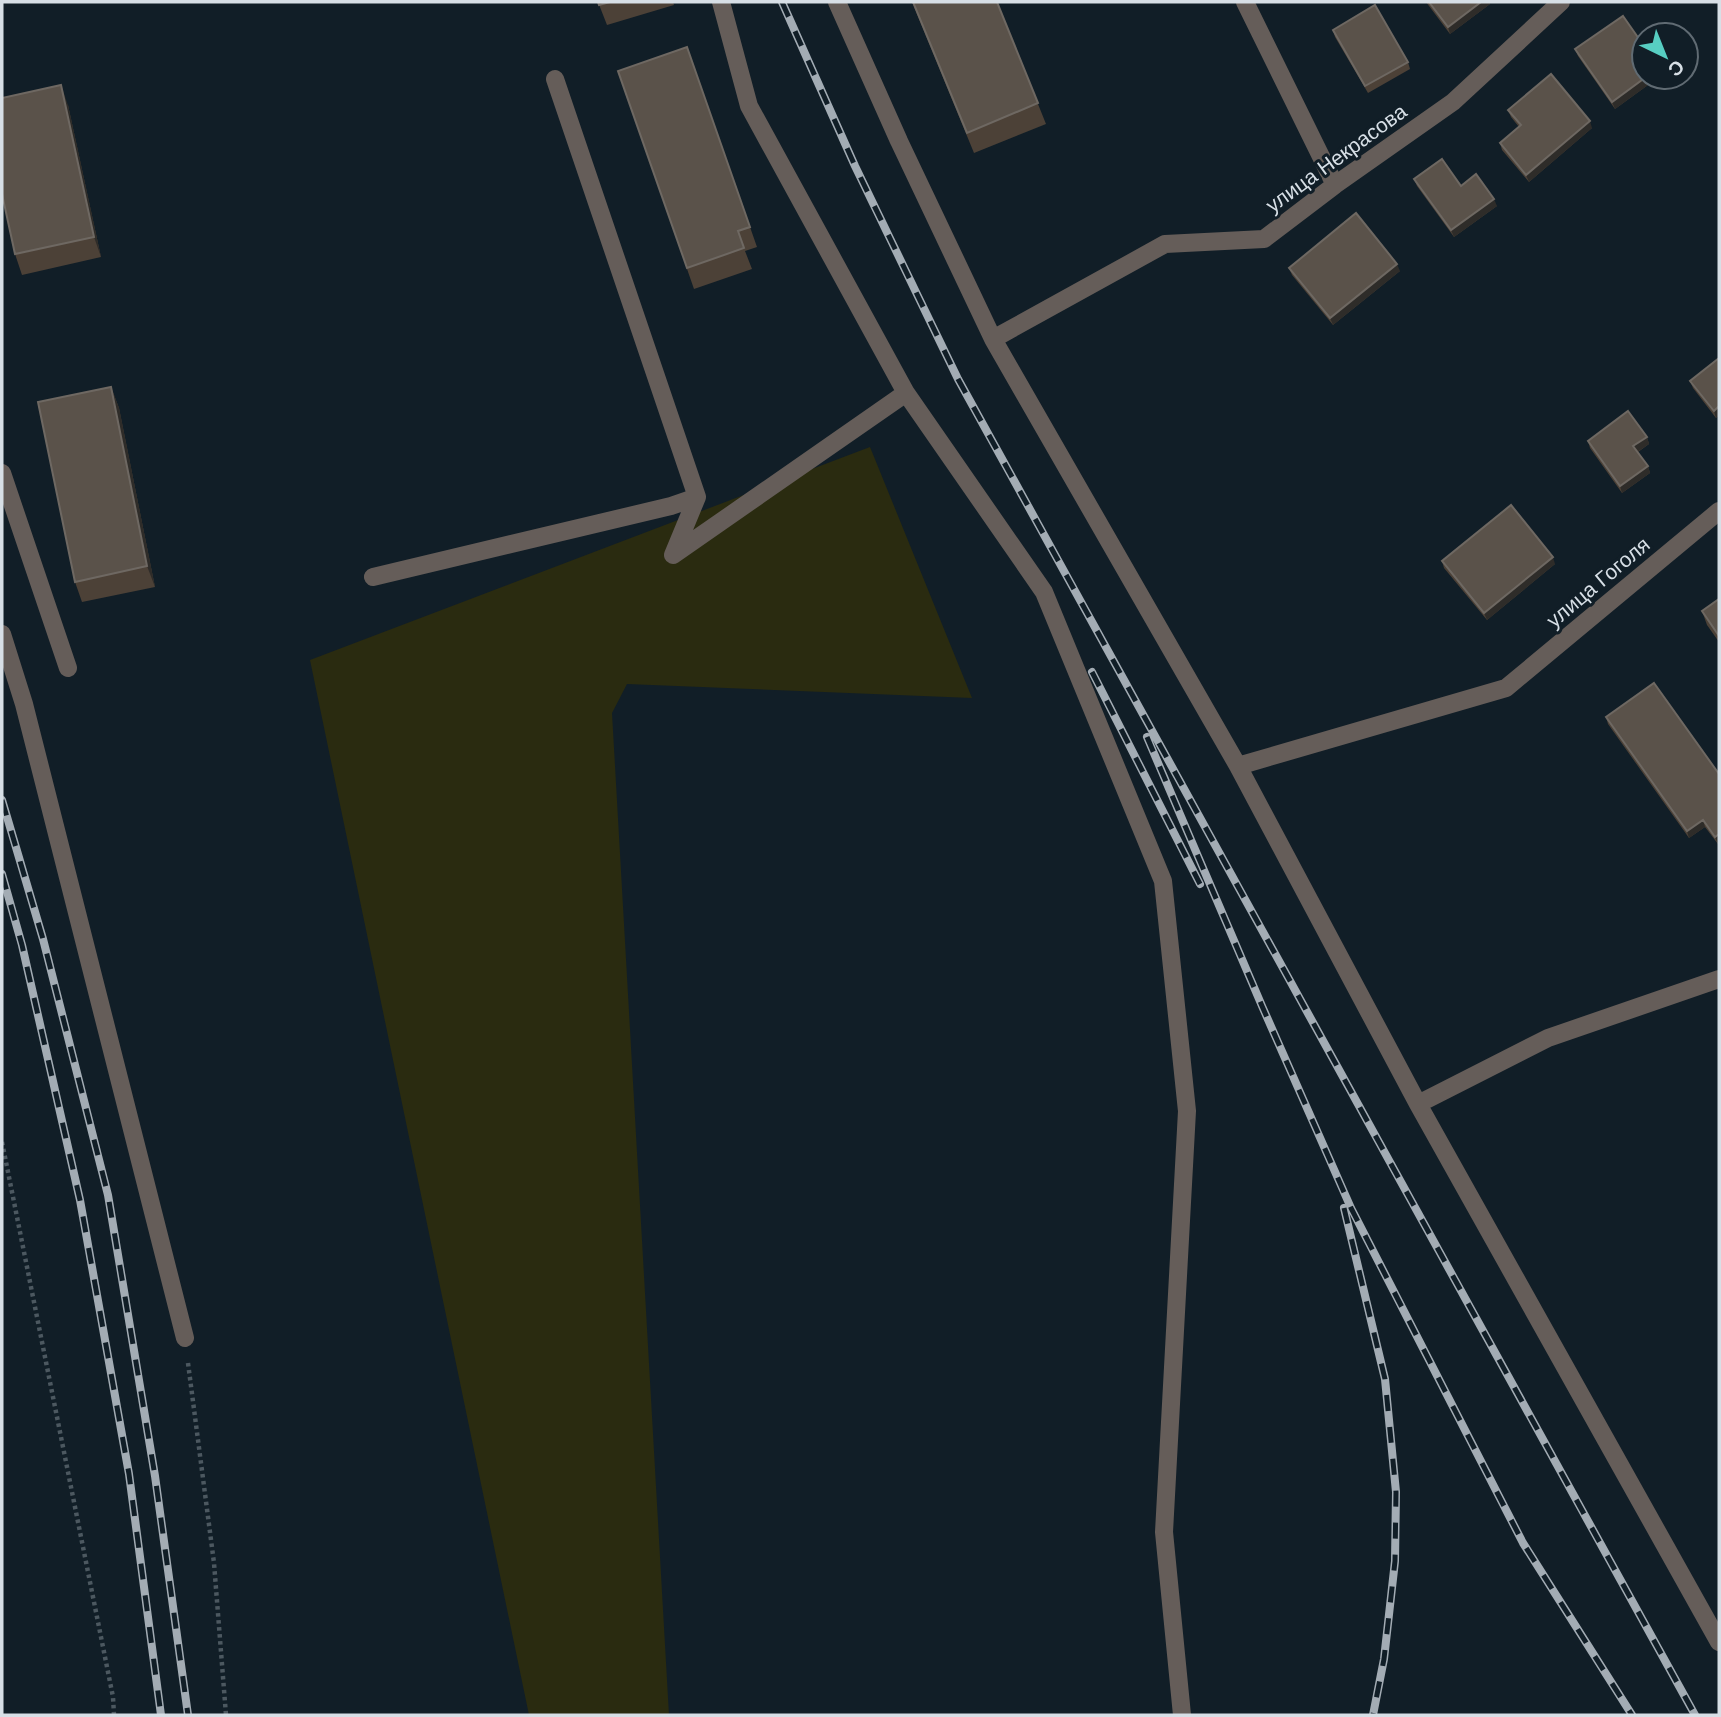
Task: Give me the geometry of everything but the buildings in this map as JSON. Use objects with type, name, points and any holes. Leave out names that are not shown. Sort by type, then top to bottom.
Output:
[{"type":"street","points":[[721,2],[749,106],[906,393],[1044,592],[1163,881],[1187,1111],[1164,1532],[1182,1715]]},
{"type":"street","points":[[837,2],[899,141],[993,339],[1238,766],[1418,1104],[1719,1642]]},
{"type":"street","points":[[1245,2],[1335,185]]},
{"type":"street","name":"улица Некрасова","points":[[993,339],[1165,244],[1264,239],[1453,102],[1561,2]]},
{"type":"street","points":[[555,79],[697,497],[673,555],[906,393]]},
{"type":"street","points":[[2,473],[68,668]]},
{"type":"street","points":[[373,577],[671,506],[697,497]]},
{"type":"street","name":"улица Гоголя","points":[[1238,766],[1506,688],[1719,511]]},
{"type":"street","points":[[2,634],[24,704],[185,1338]]},
{"type":"street","points":[[1418,1104],[1548,1038],[1719,979]]},
{"type":"path","points":[[2,1142],[113,1697],[114,1715]]},
{"type":"path","points":[[185,1338],[214,1563],[226,1715]]},
{"type":"green space","points":[[870,447],[972,698],[627,684],[612,713],[669,1715],[529,1715],[310,660]]},
{"type":"railway","points":[[782,2],[855,166],[958,379],[1695,1715]]},
{"type":"railway","points":[[1092,672],[1200,884]]},
{"type":"railway","points":[[1147,737],[1351,1208],[1523,1543],[1632,1715]]},
{"type":"railway","points":[[2,800],[43,939],[108,1195],[155,1476],[188,1715]]},
{"type":"railway","points":[[2,874],[22,945],[80,1200],[129,1474],[161,1715]]},
{"type":"railway","points":[[1344,1208],[1385,1379],[1396,1492],[1395,1561],[1384,1659],[1373,1715]]}]
